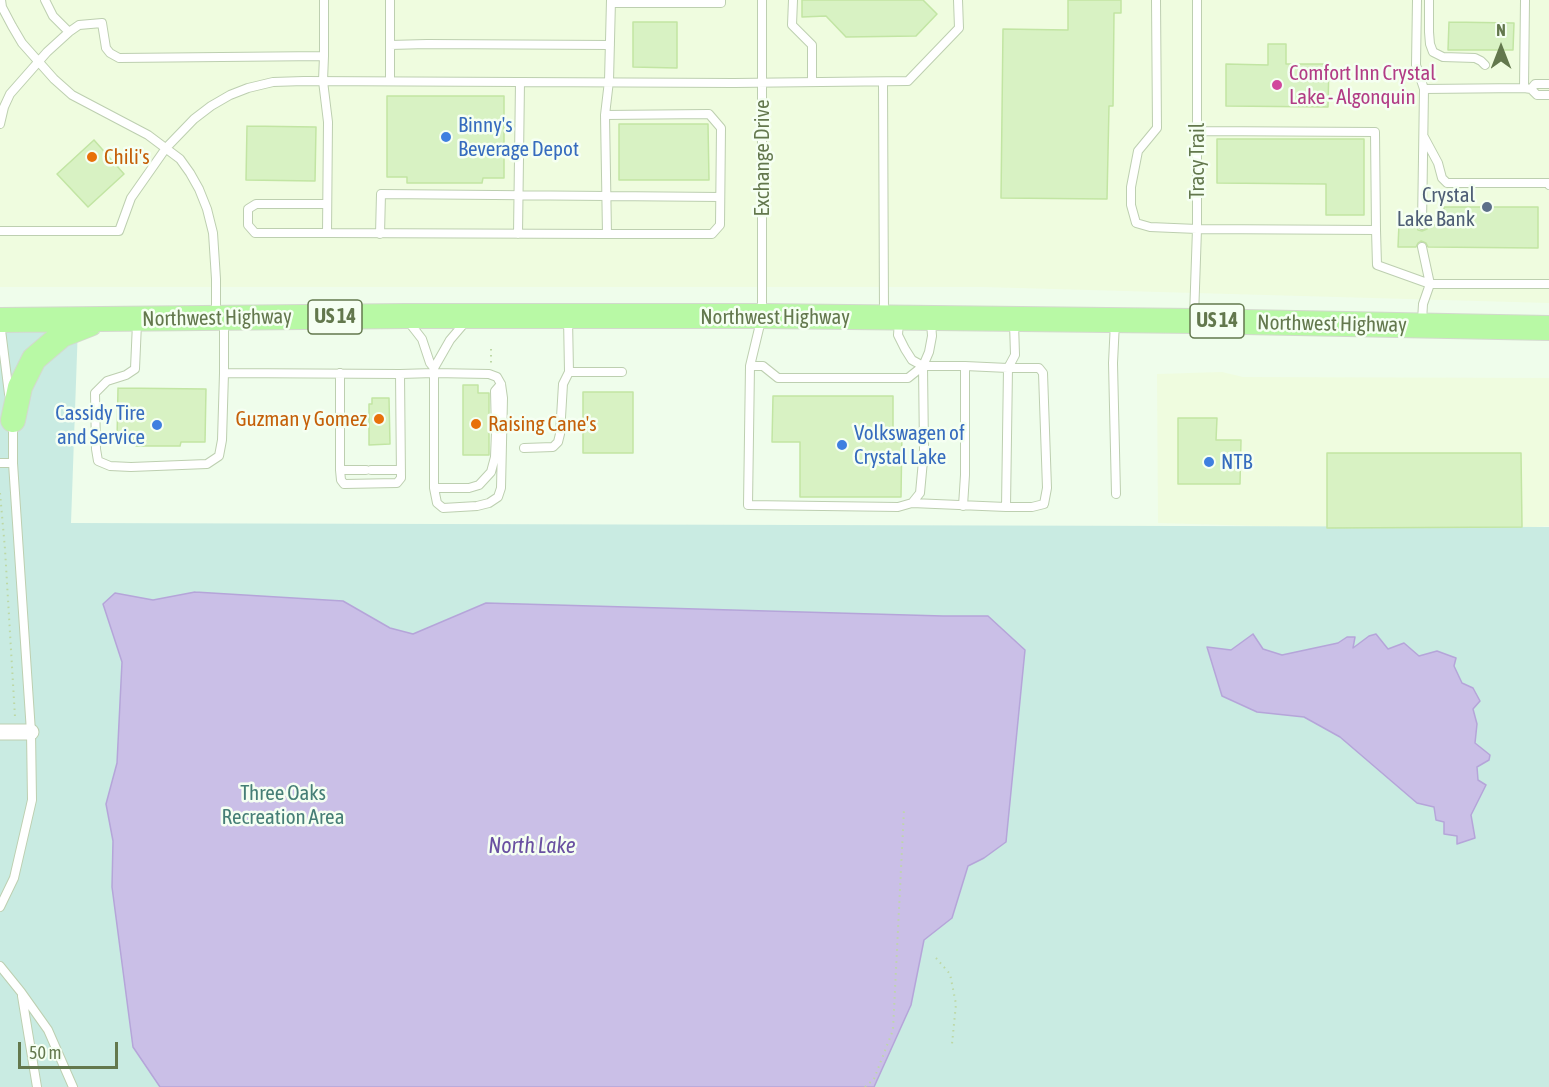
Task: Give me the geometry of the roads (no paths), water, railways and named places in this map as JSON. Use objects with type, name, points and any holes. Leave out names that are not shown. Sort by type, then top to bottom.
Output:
[{"type":"main road","name":"Northwest Highway","points":[[0,321],[220,317],[762,316],[1549,328]]},
{"type":"main road","points":[[13,420],[20,387],[33,359],[62,335],[103,319]]},
{"type":"lane","points":[[1,0],[2,7],[22,43],[54,79],[72,95],[148,135],[166,148],[180,159],[199,189],[207,208],[213,233],[224,373],[222,440],[219,456],[207,464],[131,467],[110,466],[98,461],[95,393],[106,381],[126,375],[135,369],[137,318]]},
{"type":"lane","points":[[45,0],[53,16],[69,32]]},
{"type":"lane","points":[[324,0],[323,81],[328,122],[327,233]]},
{"type":"lane","points":[[390,0],[390,81]]},
{"type":"lane","points":[[607,234],[605,115],[609,81],[611,2],[721,3],[721,0]]},
{"type":"lane","name":"Exchange Drive","points":[[762,0],[762,316],[750,366],[748,505],[898,507],[912,503]]},
{"type":"lane","points":[[793,0],[792,25],[812,45],[812,82]]},
{"type":"lane","points":[[0,231],[119,231],[131,198],[166,148],[194,119],[211,106],[248,88],[273,82],[323,81],[762,83],[908,81],[958,28],[958,0]]},
{"type":"lane","points":[[1156,0],[1157,128],[1138,151],[1131,187],[1131,205],[1136,223],[1150,227],[1197,229],[1376,230]]},
{"type":"lane","name":"Tracy Trail","points":[[1194,321],[1197,229],[1197,0]]},
{"type":"lane","points":[[1417,0],[1416,65],[1424,89],[1422,225]]},
{"type":"lane","points":[[1429,0],[1429,32],[1433,52],[1443,57],[1475,58],[1485,65]]},
{"type":"lane","points":[[1525,0],[1527,89]]},
{"type":"lane","points":[[0,124],[10,94],[39,62],[79,25],[102,23],[106,48],[119,58],[324,56]]},
{"type":"lane","points":[[390,45],[610,45]]},
{"type":"lane","points":[[518,234],[520,82]]},
{"type":"lane","points":[[883,82],[892,318],[905,349],[912,360],[923,366],[1039,368],[1043,373],[1047,488],[1044,504],[1032,507],[1006,507],[912,503]]},
{"type":"lane","points":[[1527,89],[1535,84],[1549,84]]},
{"type":"lane","points":[[1424,89],[1527,89],[1537,95],[1549,95]]},
{"type":"lane","points":[[327,204],[256,204],[248,209],[248,225],[255,233],[712,234],[720,225],[721,128],[710,114],[605,115]]},
{"type":"lane","points":[[1197,131],[1375,132],[1377,266],[1430,284],[1549,284]]},
{"type":"lane","points":[[1423,136],[1438,163],[1442,178],[1447,183],[1548,183],[1549,185]]},
{"type":"lane","points":[[380,234],[381,194],[720,197]]},
{"type":"lane","points":[[1422,247],[1430,284],[1423,304],[1422,326]]},
{"type":"lane","points":[[224,373],[400,374],[434,371],[489,374],[497,377],[501,384],[503,398],[503,464],[498,497],[489,503],[443,508],[437,503],[434,488],[434,371],[422,339],[405,316]]},
{"type":"lane","points":[[434,371],[450,340],[471,316]]},
{"type":"lane","points":[[524,448],[553,447],[558,442],[563,384],[568,372],[568,316]]},
{"type":"lane","points":[[912,503],[920,493],[924,450],[923,366],[932,336],[931,318]]},
{"type":"lane","points":[[1006,507],[1008,368],[1015,355],[1014,319]]},
{"type":"lane","points":[[1115,320],[1113,363],[1116,494]]},
{"type":"lane","points":[[0,321],[13,420],[15,732],[32,800],[14,878],[0,907]]},
{"type":"lane","points":[[750,366],[763,366],[778,378],[908,378],[923,366]]},
{"type":"lane","points":[[963,506],[965,366]]},
{"type":"lane","points":[[568,372],[622,372]]},
{"type":"lane","points":[[340,373],[340,470],[344,484],[397,483],[401,478],[400,374]]},
{"type":"lane","points":[[434,488],[469,488],[479,485],[491,472],[495,457],[495,391],[501,384]]},
{"type":"lane","points":[[0,463],[13,463]]},
{"type":"lane","points":[[340,470],[401,470]]},
{"type":"lane","points":[[0,966],[48,1030],[73,1087]]},
{"type":"lane","points":[[21,992],[37,1087]]},
{"type":"water","name":"North Lake","points":[[195,592],[343,601],[390,628],[413,634],[486,603],[988,616],[1025,650],[1006,842],[968,866],[952,918],[924,940],[911,1005],[874,1087],[160,1087],[133,1047],[112,887],[113,841],[106,804],[117,763],[122,662],[103,604],[115,593],[153,600]]},
{"type":"water","points":[[1253,634],[1263,649],[1282,655],[1338,643],[1347,637],[1355,637],[1353,648],[1369,636],[1376,634],[1388,649],[1404,643],[1419,656],[1437,651],[1456,658],[1454,666],[1462,683],[1473,688],[1480,701],[1473,709],[1477,724],[1475,743],[1490,755],[1489,760],[1477,767],[1478,780],[1486,785],[1471,815],[1475,838],[1457,844],[1457,836],[1444,834],[1444,822],[1436,820],[1434,807],[1417,803],[1340,737],[1304,717],[1257,712],[1222,696],[1207,647],[1231,650]]},
{"type":"place","name":"Comfort Inn Crystal Lake - Algonquin","points":[[1277,85]]},
{"type":"place","name":"Binny's Beverage Depot","points":[[446,137]]},
{"type":"place","name":"Chili's","points":[[92,157]]},
{"type":"place","name":"Crystal Lake Bank","points":[[1487,207]]},
{"type":"place","name":"Guzman y Gomez","points":[[379,419]]},
{"type":"place","name":"Raising Cane's","points":[[476,424]]},
{"type":"place","name":"Cassidy Tire and Service","points":[[157,425]]},
{"type":"place","name":"Volkswagen of Crystal Lake","points":[[842,445]]},
{"type":"place","name":"NTB","points":[[1209,462]]},
{"type":"park label","name":"Three Oaks Recreation Area","points":[[283,805]]}]
